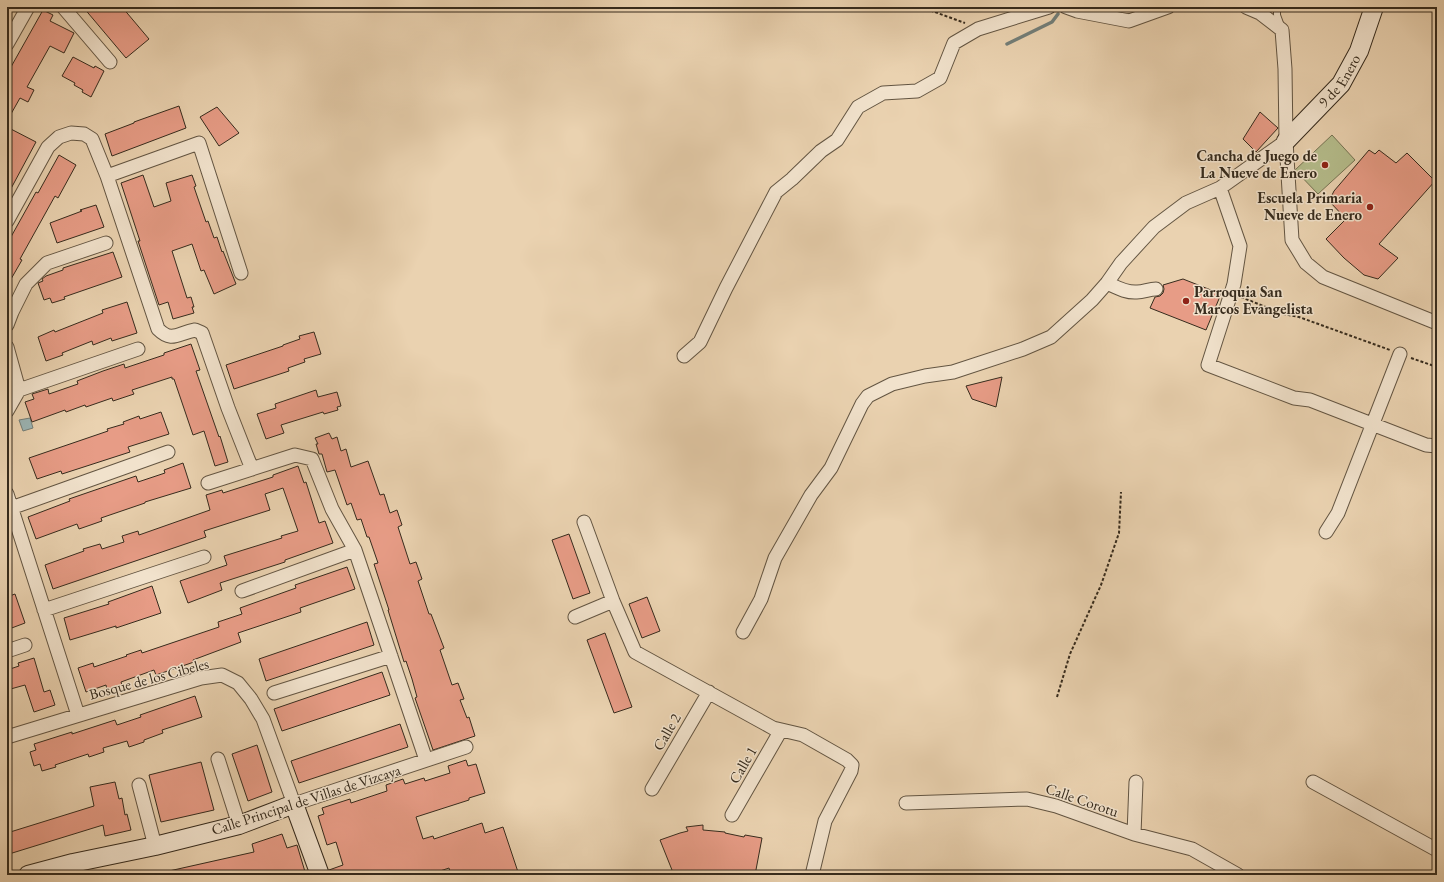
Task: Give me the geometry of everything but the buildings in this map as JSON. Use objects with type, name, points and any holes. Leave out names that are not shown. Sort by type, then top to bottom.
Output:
[{"type":"street","points":[[7,44],[28,7]]},
{"type":"street","points":[[63,7],[110,62]]},
{"type":"street","points":[[684,356],[700,342],[726,288],[776,192],[821,151],[837,140],[858,107],[882,93],[917,90],[940,78],[954,43],[978,29],[1049,7]]},
{"type":"street","points":[[1066,7],[1077,11],[1129,21],[1168,7]]},
{"type":"street","points":[[1246,7],[1260,13],[1282,30],[1285,69],[1286,141],[1292,240],[1306,263],[1323,277],[1437,323]]},
{"type":"street","name":"9 de Enero","points":[[1286,141],[1341,84],[1359,51],[1374,7]]},
{"type":"street","points":[[7,220],[48,147],[59,137],[71,133],[84,134],[92,140],[107,176],[158,329],[164,336],[172,337],[195,330],[202,333],[228,408],[252,469]]},
{"type":"street","points":[[743,632],[761,600],[775,558],[812,494],[831,468],[862,404],[868,396],[892,384],[925,376],[953,372],[1023,349],[1051,338],[1092,300],[1107,283],[1121,263],[1154,227],[1186,203],[1220,188],[1286,141]]},
{"type":"street","points":[[107,176],[199,143],[241,273]]},
{"type":"street","points":[[1220,188],[1240,246],[1234,284],[1208,365],[1294,398],[1310,400],[1426,445],[1437,446]]},
{"type":"street","points":[[7,325],[26,284],[47,263],[106,243]]},
{"type":"street","points":[[1107,283],[1123,291],[1138,292],[1156,289]]},
{"type":"street","points":[[7,347],[19,390]]},
{"type":"street","points":[[7,411],[19,390],[138,349]]},
{"type":"street","points":[[1326,532],[1338,513],[1400,354]]},
{"type":"street","points":[[11,508],[168,452]]},
{"type":"street","points":[[208,483],[294,455],[312,459],[332,509],[355,550],[426,760]]},
{"type":"street","points":[[7,494],[78,715]]},
{"type":"street","points":[[584,522],[613,601],[635,652],[773,728],[803,735],[847,760],[852,765],[851,771],[825,821],[812,875]]},
{"type":"street","points":[[242,591],[355,550]]},
{"type":"street","points":[[44,610],[204,557]]},
{"type":"street","points":[[575,617],[613,601]]},
{"type":"street","points":[[7,650],[25,645]]},
{"type":"street","points":[[274,694],[391,656]]},
{"type":"street","name":"Bosque de los Cibeles","points":[[7,737],[201,678],[222,676],[238,683],[251,699],[263,719],[294,804]]},
{"type":"street","name":"Calle 2","points":[[652,789],[709,692]]},
{"type":"street","name":"Calle 1","points":[[732,815],[781,730]]},
{"type":"street","name":"Calle Principal de Villas de Vizcaya","points":[[28,875],[73,869],[155,846],[239,825],[294,804],[466,747]]},
{"type":"street","points":[[218,759],[239,825]]},
{"type":"street","points":[[1134,834],[1136,782]]},
{"type":"street","points":[[1313,782],[1437,850]]},
{"type":"street","points":[[139,785],[155,846]]},
{"type":"street","name":"Calle Corotu","points":[[906,803],[1027,799],[1056,806],[1134,834],[1192,849],[1238,875]]},
{"type":"street","points":[[294,804],[320,875]]},
{"type":"lane","points":[[1277,7],[1277,16],[1282,30]]},
{"type":"path","points":[[921,7],[978,29]]},
{"type":"path","points":[[1231,293],[1283,314],[1299,317],[1437,367]]},
{"type":"path","points":[[1057,696],[1070,654],[1101,585],[1119,533],[1121,492]]},
{"type":"green space","name":"Cancha de Juego de La Nueve de Enero","points":[[1332,135],[1355,160],[1318,194],[1295,170]]},
{"type":"water","points":[[30,418],[33,428],[23,431],[19,420]]},
{"type":"waterway","points":[[1007,44],[1052,22],[1058,14]]},
{"type":"place","name":"Cancha de Juego de La Nueve de Enero","points":[[1325,165]]},
{"type":"place","name":"Escuela Primaria Nueve de Enero","points":[[1370,207]]},
{"type":"place","name":"Parroquia San Marcos Evangelista","points":[[1186,301]]}]
